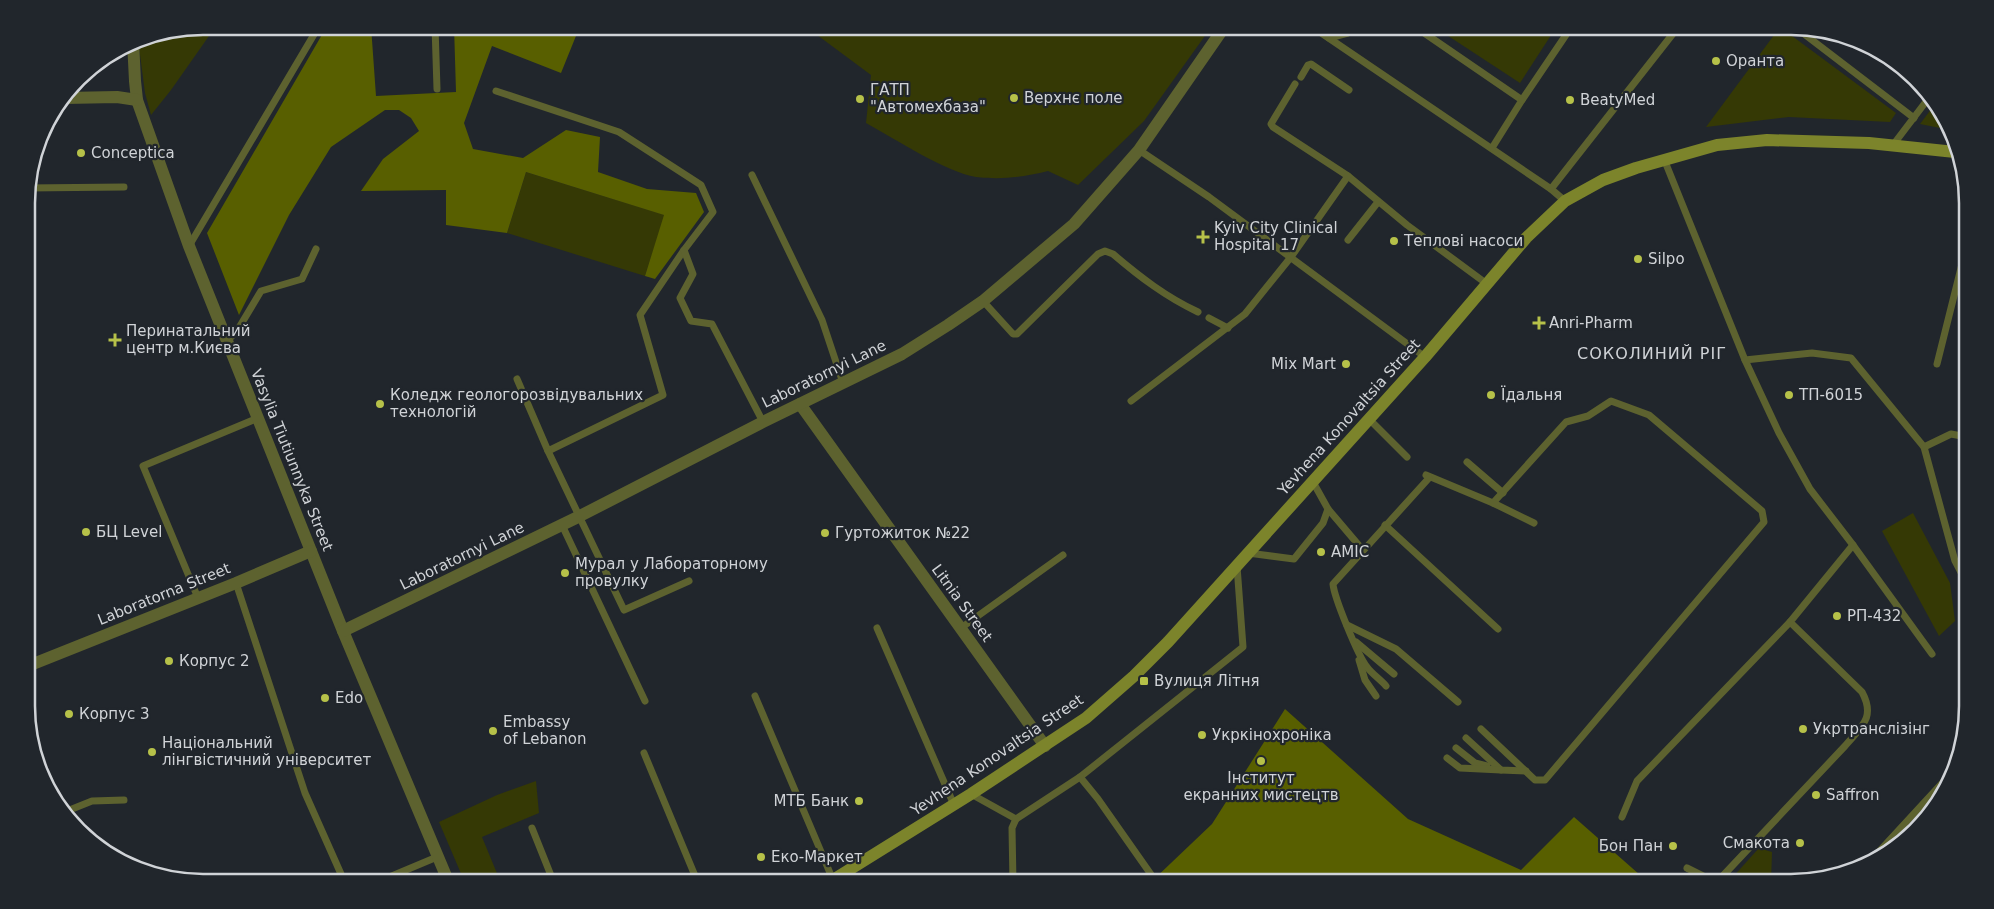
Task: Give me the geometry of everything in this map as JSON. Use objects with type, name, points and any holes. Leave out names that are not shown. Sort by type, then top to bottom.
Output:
[{"type":"main road","name":"Yevhena Konovaltsia Street","points":[[841,874],[954,805],[1045,746],[1086,718],[1134,676],[1168,642],[1425,357],[1526,238],[1565,201],[1604,180],[1664,158],[1717,145],[1766,140],[1869,143],[1950,152]]},
{"type":"street","name":"Laboratornyi Lane","points":[[343,630],[562,525],[763,422],[902,354],[983,301],[1074,224],[1139,150],[1219,35]]},
{"type":"street","name":"Vasylia Tiutiunnyka Street","points":[[133,50],[137,100],[190,246],[343,630],[445,874]]},
{"type":"street","points":[[72,98],[117,97],[137,100]]},
{"type":"street","name":"Litnia Street","points":[[800,404],[1045,746]]},
{"type":"street","name":"Laboratorna Street","points":[[35,663],[236,583],[311,550]]},
{"type":"lane","points":[[190,246],[314,35]]},
{"type":"lane","points":[[435,35],[437,89]]},
{"type":"lane","points":[[1324,35],[1492,148],[1565,201]]},
{"type":"lane","points":[[1329,38],[1338,35]]},
{"type":"lane","points":[[1427,35],[1522,100]]},
{"type":"lane","points":[[1492,148],[1566,35]]},
{"type":"lane","points":[[1551,189],[1672,35]]},
{"type":"lane","points":[[1805,35],[1914,118]]},
{"type":"lane","points":[[1301,76],[1311,64],[1349,90]]},
{"type":"lane","points":[[1295,84],[1271,126],[1348,176],[1378,202],[1487,284]]},
{"type":"lane","points":[[496,91],[619,132],[701,185],[713,212],[684,250],[640,315],[663,395],[548,451]]},
{"type":"lane","points":[[1893,145],[1925,103]]},
{"type":"lane","points":[[1139,150],[1210,198],[1425,357]]},
{"type":"lane","points":[[1664,158],[1745,360],[1779,433],[1810,489],[1932,654]]},
{"type":"lane","points":[[752,175],[822,320],[843,383]]},
{"type":"lane","points":[[1131,401],[1228,328],[1254,304],[1291,257],[1348,176]]},
{"type":"lane","points":[[35,188],[124,187]]},
{"type":"lane","points":[[1348,240],[1378,202]]},
{"type":"lane","points":[[227,341],[238,331],[261,291],[302,279],[316,250]]},
{"type":"lane","points":[[684,250],[694,274],[680,298],[692,321],[712,324],[763,422]]},
{"type":"lane","points":[[983,301],[1013,334],[1017,334],[1098,254],[1105,251],[1113,254],[1151,286],[1174,301],[1198,312]]},
{"type":"lane","points":[[1937,364],[1959,276]]},
{"type":"lane","points":[[1209,318],[1228,328]]},
{"type":"lane","points":[[1745,360],[1812,353],[1851,358],[1924,447],[1955,561],[1959,569]]},
{"type":"lane","points":[[517,379],[578,517],[624,610],[689,581]]},
{"type":"lane","points":[[1481,729],[1535,780],[1545,780],[1764,522],[1762,511],[1649,415],[1610,400],[1588,416],[1566,422],[1493,503]]},
{"type":"lane","points":[[198,598],[143,466],[258,418]]},
{"type":"lane","points":[[1369,419],[1407,457]]},
{"type":"lane","points":[[1924,447],[1951,434],[1959,436]]},
{"type":"lane","points":[[1467,462],[1503,493]]},
{"type":"lane","points":[[1386,686],[1366,666],[1347,625],[1333,584],[1428,477],[1493,503],[1534,523]]},
{"type":"lane","points":[[1313,482],[1328,509],[1362,550]]},
{"type":"lane","points":[[1248,553],[1294,558],[1323,523],[1328,509]]},
{"type":"lane","points":[[562,525],[646,701]]},
{"type":"lane","points":[[1385,525],[1498,629]]},
{"type":"lane","points":[[1622,817],[1637,781],[1790,622],[1853,545]]},
{"type":"lane","points":[[961,628],[1063,555]]},
{"type":"lane","points":[[1013,874],[1012,828],[1016,819],[1080,777],[1243,647],[1237,566]]},
{"type":"lane","points":[[236,583],[304,793],[341,874]]},
{"type":"lane","points":[[1724,874],[1845,746],[1868,716],[1868,703],[1862,692],[1790,622]]},
{"type":"lane","points":[[1347,625],[1396,649],[1458,702]]},
{"type":"lane","points":[[877,628],[954,805]]},
{"type":"lane","points":[[1354,640],[1394,674]]},
{"type":"lane","points":[[1354,640],[1365,680],[1376,696]]},
{"type":"lane","points":[[755,696],[827,874]]},
{"type":"lane","points":[[1466,738],[1501,770]]},
{"type":"lane","points":[[1456,748],[1475,763],[1501,770]]},
{"type":"lane","points":[[644,753],[694,874]]},
{"type":"lane","points":[[1447,758],[1460,768],[1526,771]]},
{"type":"lane","points":[[1080,777],[1151,874]]},
{"type":"lane","points":[[1886,844],[1938,787]]},
{"type":"lane","points":[[971,794],[1016,819]]},
{"type":"lane","points":[[71,809],[92,801],[124,800]]},
{"type":"lane","points":[[532,828],[550,874]]},
{"type":"lane","points":[[396,874],[437,857]]},
{"type":"lane","points":[[1687,868],[1699,874]]},
{"type":"green space","points":[[210,35],[151,115],[145,93],[139,48],[170,38]]},
{"type":"green space","points":[[322,35],[372,35],[376,96],[456,92],[454,35],[576,35],[561,73],[492,46],[464,123],[473,149],[523,158],[566,130],[600,137],[598,172],[647,189],[696,193],[704,212],[655,279],[645,276],[664,215],[526,172],[507,233],[446,225],[446,190],[361,191],[383,159],[419,131],[411,118],[399,110],[385,110],[331,147],[289,215],[239,315],[207,233]]},
{"type":"green space","points":[[817,35],[1206,35],[1144,121],[1078,185],[1048,171],[1004,178],[976,177],[950,169],[921,154],[866,123],[871,75]]},
{"type":"green space","points":[[1447,35],[1551,35],[1520,83]]},
{"type":"green space","points":[[1774,35],[1791,35],[1896,113],[1890,122],[1789,117],[1706,127]]},
{"type":"green space","points":[[1930,110],[1941,128],[1920,124]]},
{"type":"green space","points":[[526,172],[665,215],[645,276],[507,233]]},
{"type":"green space","points":[[1913,513],[1950,583],[1955,621],[1939,636],[1882,531]]},
{"type":"green space","points":[[1285,709],[1408,819],[1521,870],[1574,817],[1639,874],[1159,874],[1212,824]]},
{"type":"green space","points":[[536,781],[539,813],[482,837],[497,874],[461,874],[439,822],[497,795]]},
{"type":"green space","points":[[1759,848],[1772,852],[1771,874],[1736,874]]},
{"type":"place","name":"Оранта","points":[[1716,61]]},
{"type":"place","name":"Верхнє поле","points":[[1014,98]]},
{"type":"place","name":"ГАТП \"Автомехбаза\"","points":[[860,99]]},
{"type":"place","name":"BeatyMed","points":[[1570,100]]},
{"type":"place","name":"Conceptica","points":[[81,153]]},
{"type":"place","name":"Kyiv City Clinical Hospital 17","points":[[1203,237]]},
{"type":"place","name":"Теплові насоси","points":[[1394,241]]},
{"type":"place","name":"Silpo","points":[[1638,259]]},
{"type":"place","name":"Anri-Pharm","points":[[1539,323]]},
{"type":"place","name":"Перинатальний центр м.Києва","points":[[115,340]]},
{"type":"place","name":"Mix Mart","points":[[1346,364]]},
{"type":"place","name":"Їдальня","points":[[1491,395]]},
{"type":"place","name":"ТП-6015","points":[[1789,395]]},
{"type":"place","name":"Коледж геологорозвідувальних технологій","points":[[380,404]]},
{"type":"place","name":"БЦ Level","points":[[86,532]]},
{"type":"place","name":"Гуртожиток №22","points":[[825,533]]},
{"type":"place","name":"AMIC","points":[[1321,552]]},
{"type":"place","name":"Мурал у Лабораторному провулку","points":[[565,573]]},
{"type":"place","name":"РП-432","points":[[1837,616]]},
{"type":"place","name":"Корпус 2","points":[[169,661]]},
{"type":"place","name":"Вулиця Літня","points":[[1144,681]]},
{"type":"place","name":"Edo","points":[[325,698]]},
{"type":"place","name":"Корпус 3","points":[[69,714]]},
{"type":"place","name":"Укртранслізінг","points":[[1803,729]]},
{"type":"place","name":"Embassy of Lebanon","points":[[493,731]]},
{"type":"place","name":"Укркінохроніка","points":[[1202,735]]},
{"type":"place","name":"Національний лінгвістичний університет","points":[[152,752]]},
{"type":"place","name":"Інститут екранних мистецтв","points":[[1261,761]]},
{"type":"place","name":"Saffron","points":[[1816,795]]},
{"type":"place","name":"МТБ Банк","points":[[859,801]]},
{"type":"place","name":"Смакота","points":[[1800,843]]},
{"type":"place","name":"Бон Пан","points":[[1673,846]]},
{"type":"place","name":"Еко-Маркет","points":[[761,857]]},
{"type":"district","name":"СОКОЛИНИЙ РІГ","points":[[1652,353]]}]
